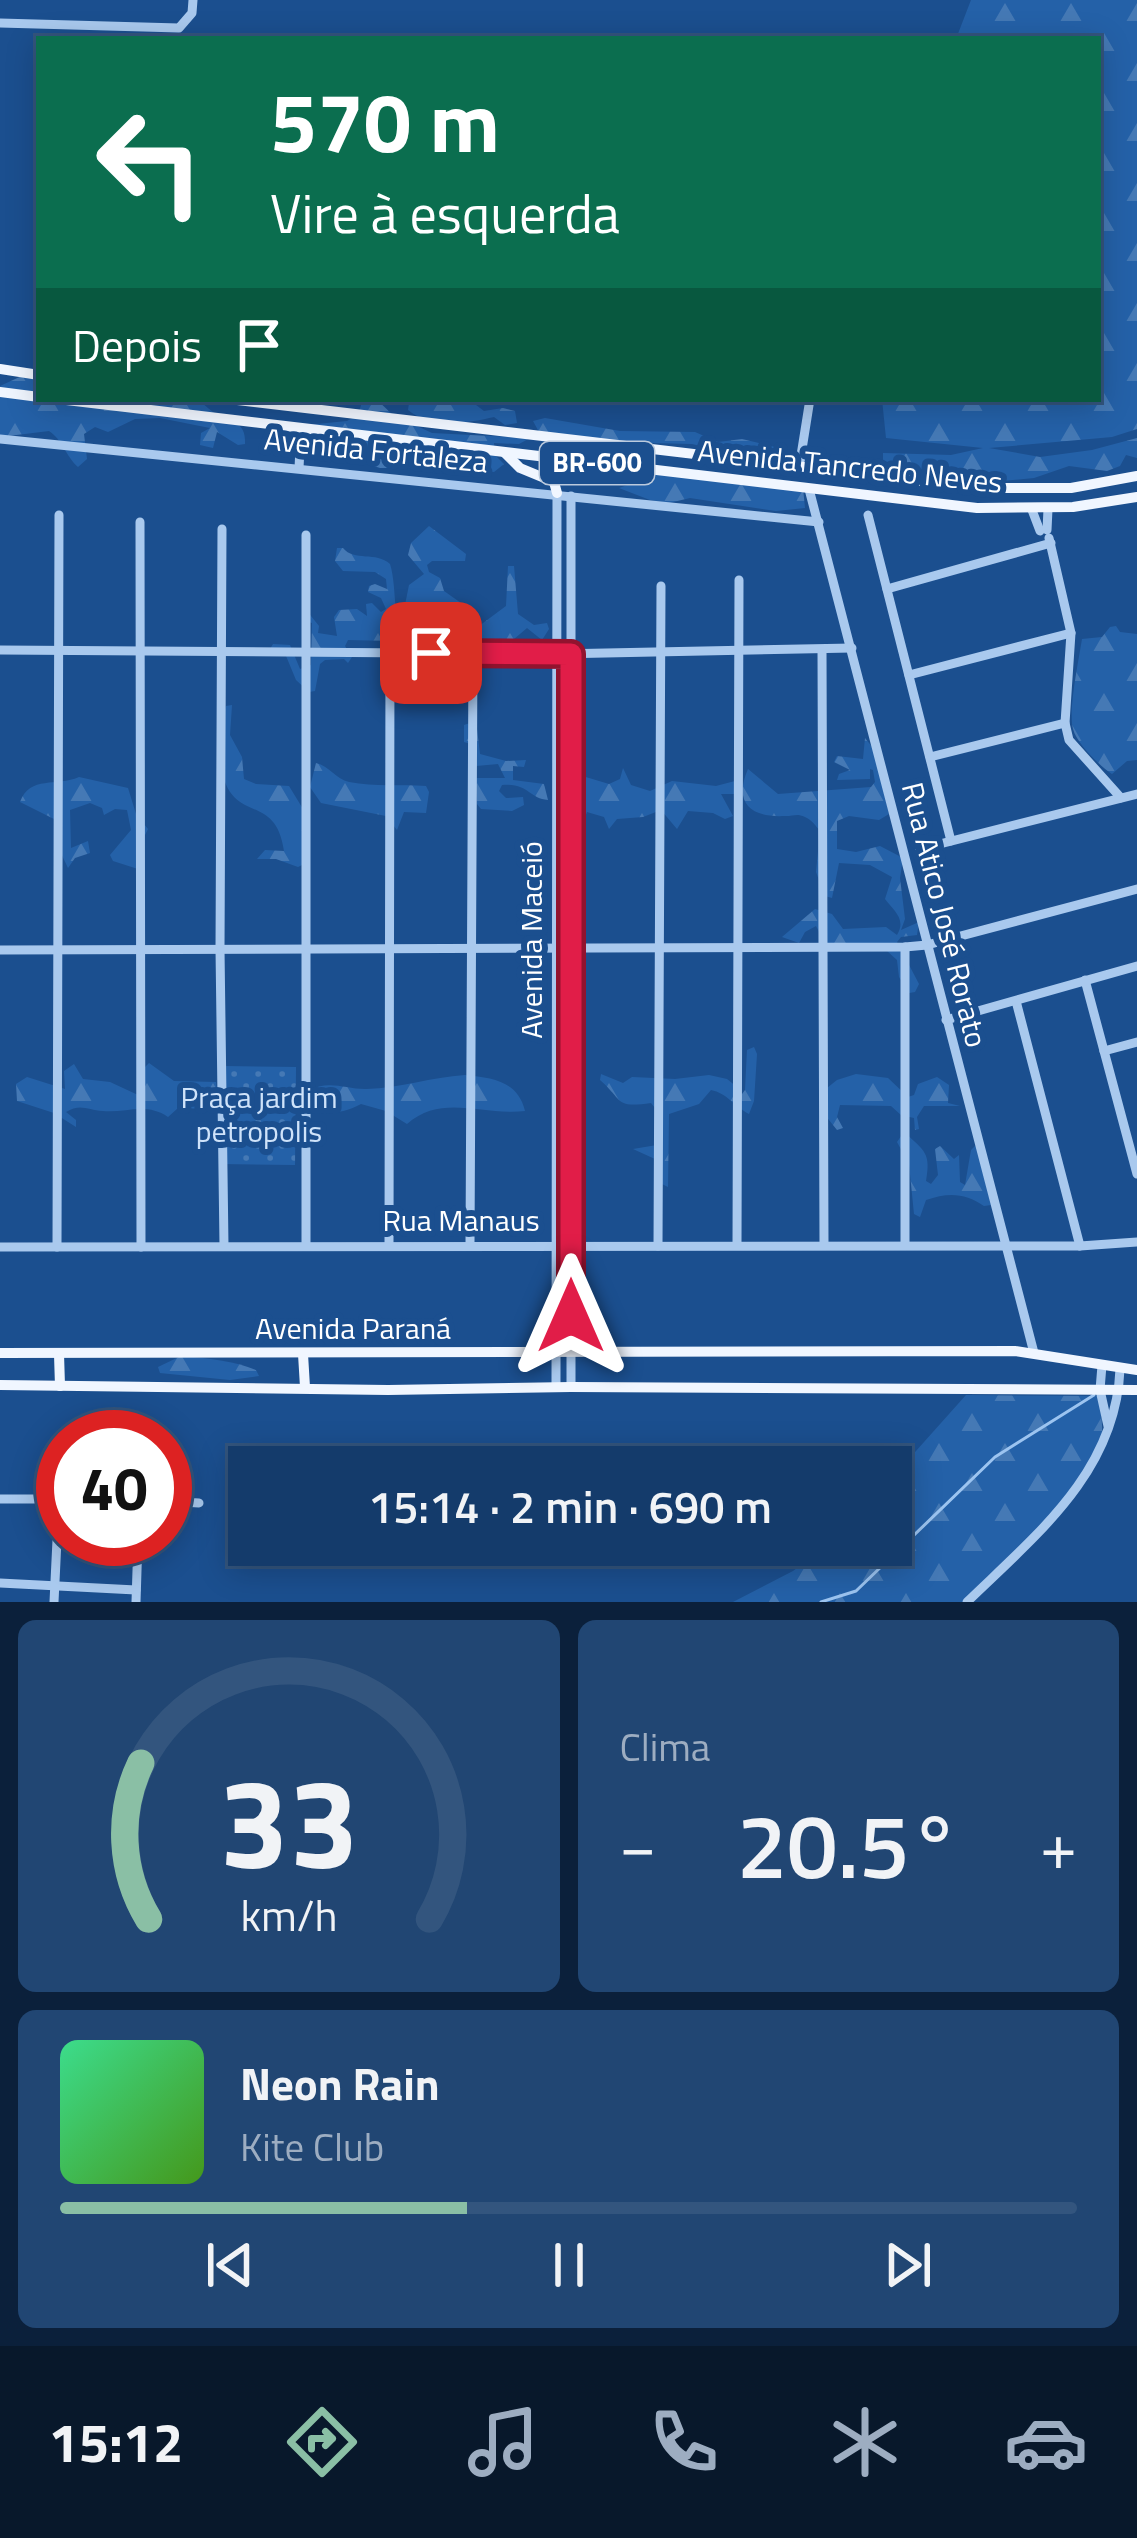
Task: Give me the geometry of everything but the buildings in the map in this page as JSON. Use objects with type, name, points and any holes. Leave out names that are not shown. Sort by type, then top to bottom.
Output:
[{"type":"main road","points":[[0,369],[36,375]]},
{"type":"main road","points":[[0,392],[36,397]]},
{"type":"main road","name":"Avenida Tancredo Neves","points":[[83,402],[977,508],[1048,509],[1137,496]]},
{"type":"main road","name":"Avenida Tancredo Neves","points":[[254,402],[1015,490],[1071,488],[1137,476]]},
{"type":"main road","points":[[506,453],[520,467],[554,482],[556,493]]},
{"type":"main road","name":"Avenida Paraná","points":[[0,1353],[1034,1353],[1128,1369]]},
{"type":"main road","points":[[59,1354],[60,1386]]},
{"type":"main road","points":[[304,1354],[305,1388]]},
{"type":"main road","name":"Avenida Paraná","points":[[0,1385],[1137,1390]]},
{"type":"street","points":[[0,23],[179,28],[192,13],[194,0]]},
{"type":"street","points":[[799,468],[810,402]]},
{"type":"street","points":[[298,468],[302,428]]},
{"type":"street","name":"Avenida Fortaleza","points":[[0,440],[819,522]]},
{"type":"street","name":"Rua Atico José Rorato","points":[[809,488],[1034,1353]]},
{"type":"street","name":"Avenida Maceió","points":[[556,493],[557,1246],[571,1387]]},
{"type":"street","name":"Avenida Maceió","points":[[556,1388],[564,1351],[572,1246],[571,496]]},
{"type":"street","points":[[1046,540],[1048,509]]},
{"type":"street","points":[[1032,510],[1046,540],[1071,633],[1065,723],[1069,740],[1121,798]]},
{"type":"street","points":[[57,1247],[59,515]]},
{"type":"street","points":[[868,515],[951,841]]},
{"type":"street","points":[[140,522],[141,1246]]},
{"type":"street","points":[[222,529],[224,1246]]},
{"type":"street","points":[[306,535],[306,1245]]},
{"type":"street","points":[[887,589],[1046,540]]},
{"type":"street","points":[[737,1244],[740,580]]},
{"type":"street","points":[[658,1246],[662,586]]},
{"type":"street","points":[[909,675],[1071,633]]},
{"type":"street","points":[[0,650],[571,654],[852,648]]},
{"type":"street","points":[[822,650],[824,1244]]},
{"type":"street","points":[[389,1245],[390,653]]},
{"type":"street","points":[[470,1245],[473,653]]},
{"type":"street","points":[[930,757],[1065,723]]},
{"type":"street","points":[[920,850],[1137,794]]},
{"type":"street","points":[[0,950],[905,947],[1137,889]]},
{"type":"street","points":[[905,947],[905,1244]]},
{"type":"street","points":[[946,1020],[1137,966]]},
{"type":"street","points":[[1085,980],[1137,1174]]},
{"type":"street","points":[[1016,1001],[1080,1246]]},
{"type":"street","points":[[1104,1051],[1137,1042]]},
{"type":"street","points":[[1123,1119],[1137,1115]]},
{"type":"street","name":"Rua Manaus","points":[[0,1247],[1080,1246],[1137,1242]]},
{"type":"street","points":[[1102,1365],[1100,1390],[1109,1432]]},
{"type":"street","points":[[967,1602],[1081,1484],[1109,1432],[1128,1369]]},
{"type":"street","points":[[0,1499],[36,1499]]},
{"type":"street","points":[[192,1503],[199,1503]]},
{"type":"street","points":[[54,1602],[56,1566]]},
{"type":"street","points":[[0,1583],[136,1596],[137,1566]]},
{"type":"green space","points":[[971,0],[1137,0],[1137,429],[1112,437],[989,448],[1040,457],[1137,438],[1137,458],[1126,455],[1120,466],[1107,471],[1069,466],[1034,478],[969,484],[944,480],[921,469],[883,466],[883,453],[951,455],[983,448],[886,438],[882,402],[1101,402],[1101,36],[957,36]]},
{"type":"green space","points":[[36,369],[36,402],[201,402],[240,426],[245,444],[238,445],[217,432],[213,448],[200,445],[201,433],[210,428],[160,418],[135,419],[108,432],[95,427],[84,434],[87,459],[78,467],[49,431],[0,437],[0,386]]},
{"type":"green space","points":[[362,402],[379,402],[393,415],[432,433],[530,438],[519,444],[494,443],[495,455],[504,464],[494,472],[456,467],[380,468],[308,444],[302,437],[307,425],[347,421],[358,415]]},
{"type":"green space","points":[[472,402],[484,411],[515,411],[517,423],[505,425],[494,417],[427,420],[408,410],[409,403]]},
{"type":"green space","points":[[545,418],[620,431],[695,432],[718,442],[742,439],[779,448],[769,457],[756,459],[692,444],[578,441],[539,432],[533,421]]},
{"type":"green space","points":[[661,473],[803,488],[805,508],[776,511],[690,498],[669,503],[619,488]]},
{"type":"green space","points":[[429,526],[466,554],[465,561],[427,565],[440,578],[444,591],[461,603],[457,615],[438,611],[437,618],[449,625],[455,637],[445,642],[422,631],[405,605],[409,585],[424,574],[408,555],[411,543]]},
{"type":"green space","points":[[337,548],[390,564],[397,621],[409,650],[400,650],[393,641],[348,640],[345,646],[352,657],[348,663],[325,660],[315,691],[309,692],[296,680],[284,651],[270,649],[273,644],[290,645],[300,669],[311,665],[312,623],[306,621],[307,611],[319,626],[318,633],[337,636],[334,617],[339,610],[357,609],[367,616],[366,604],[372,603],[381,612],[386,609],[381,598],[368,592],[375,584],[387,589],[386,579],[375,572],[343,571],[335,561]]},
{"type":"green space","points":[[508,566],[514,566],[518,614],[534,625],[547,623],[549,629],[542,640],[527,628],[514,639],[531,658],[525,661],[508,653],[485,662],[490,647],[475,629],[506,606]]},
{"type":"green space","points":[[1116,626],[1120,632],[1137,634],[1137,760],[1127,761],[1112,774],[1079,741],[1072,710],[1082,639],[1102,637]]},
{"type":"green space","points":[[232,705],[230,735],[242,757],[244,779],[289,786],[303,809],[304,864],[298,867],[276,859],[257,859],[265,850],[284,851],[280,834],[266,815],[239,802],[225,782],[221,757],[224,713]]},
{"type":"green space","points":[[470,723],[477,729],[480,754],[526,760],[524,767],[513,766],[513,780],[544,784],[548,800],[518,786],[502,785],[499,791],[506,798],[523,797],[524,805],[512,811],[481,809],[476,778],[505,778],[498,764],[476,766],[471,744],[464,742],[464,725]]},
{"type":"green space","points":[[865,738],[873,748],[889,814],[879,820],[849,816],[837,821],[837,849],[856,852],[880,846],[903,858],[900,878],[905,919],[901,930],[919,922],[917,935],[897,942],[919,984],[915,992],[909,993],[899,977],[897,960],[886,950],[825,943],[816,926],[799,943],[782,937],[815,909],[832,914],[843,929],[886,927],[897,935],[900,919],[885,899],[892,877],[870,865],[839,863],[832,898],[825,896],[816,872],[820,831],[800,815],[762,814],[744,798],[748,769],[778,794],[871,787],[873,770],[870,779],[837,780],[850,770],[834,762],[837,756],[863,759]]},
{"type":"green space","points":[[567,751],[579,775],[609,784],[620,779],[623,768],[631,785],[650,791],[672,781],[716,786],[735,781],[734,794],[721,794],[733,816],[725,819],[688,811],[677,829],[661,810],[617,819],[609,829],[604,817],[587,812],[582,825],[578,807],[564,805],[560,792],[560,770]]},
{"type":"green space","points":[[316,763],[349,782],[426,786],[426,813],[404,812],[397,830],[386,816],[321,803],[310,787]]},
{"type":"green space","points":[[79,777],[128,788],[136,814],[148,829],[138,869],[113,861],[110,855],[131,830],[127,810],[104,815],[102,808],[90,803],[70,810],[71,848],[88,841],[90,853],[75,858],[68,868],[54,819],[20,802],[37,785]]},
{"type":"green space","points":[[754,1047],[754,1101],[749,1114],[711,1090],[699,1104],[669,1114],[668,1187],[662,1184],[655,1159],[633,1149],[657,1145],[655,1108],[651,1103],[621,1101],[600,1080],[601,1074],[623,1083],[632,1077],[709,1075],[727,1079],[737,1087],[739,1098],[745,1090],[747,1050]]},
{"type":"green space","points":[[149,1063],[174,1081],[216,1082],[219,1114],[211,1109],[178,1108],[168,1117],[144,1109],[80,1107],[66,1112],[76,1120],[76,1127],[54,1113],[17,1101],[16,1084],[27,1077],[65,1089],[64,1071],[74,1064],[83,1079],[110,1082],[138,1095]]},
{"type":"green space","name":"Praça jardim petropolis","points":[[223,1066],[296,1067],[295,1165],[221,1164]]},
{"type":"green space","points":[[856,1074],[888,1078],[908,1097],[918,1084],[937,1077],[949,1085],[948,1103],[960,1106],[924,1106],[915,1130],[914,1118],[891,1106],[840,1105],[837,1117],[843,1128],[837,1130],[825,1115],[827,1088]]},
{"type":"green space","points":[[465,1075],[510,1087],[525,1111],[448,1108],[420,1115],[407,1124],[361,1104],[337,1112],[311,1112],[309,1091],[323,1086],[379,1088]]},
{"type":"green space","points":[[904,1132],[925,1153],[926,1181],[931,1184],[938,1175],[935,1149],[940,1146],[954,1159],[959,1155],[960,1182],[965,1185],[976,1145],[991,1205],[964,1196],[942,1196],[926,1200],[920,1217],[914,1214],[909,1164],[897,1142]]},
{"type":"green space","points":[[181,1356],[239,1364],[256,1370],[259,1376],[230,1380],[160,1373],[158,1367]]},
{"type":"green space","points":[[966,1395],[1098,1396],[1100,1443],[1079,1482],[970,1602],[733,1602],[800,1566],[912,1566],[912,1455]]},
{"type":"waterway","points":[[821,1602],[856,1591],[995,1457],[1094,1395]]},
{"type":"route","points":[[431,653],[571,654],[571,1316]]}]
